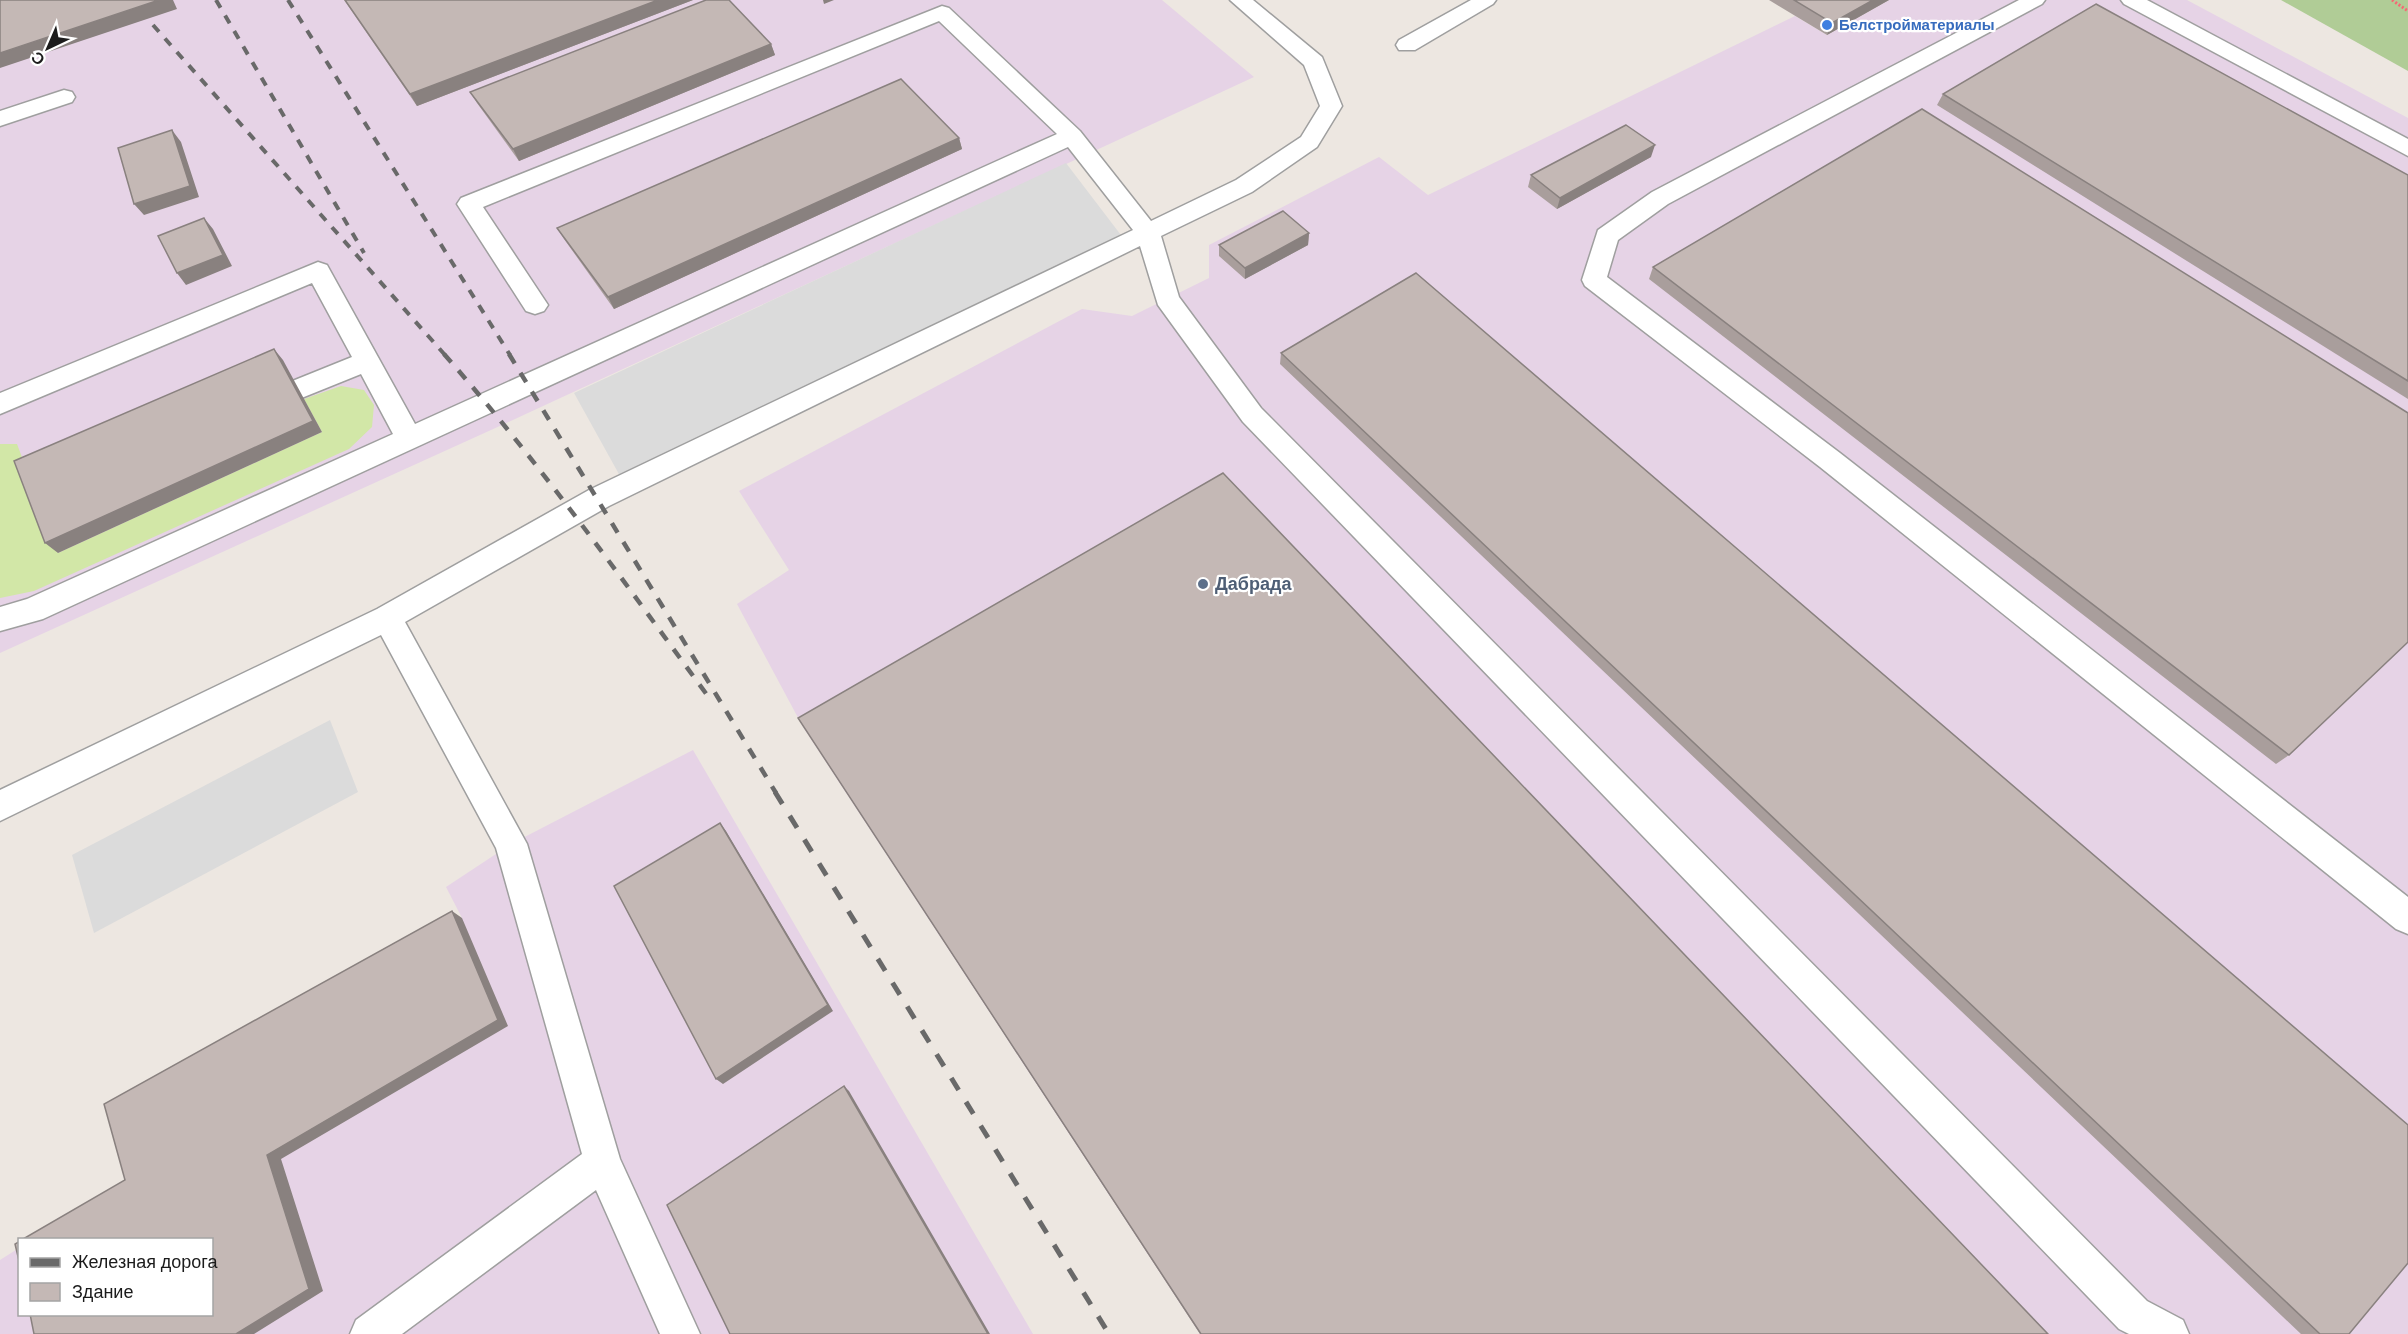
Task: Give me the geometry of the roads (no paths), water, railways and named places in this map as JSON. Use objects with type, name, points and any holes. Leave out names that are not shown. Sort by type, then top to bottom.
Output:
[{"type":"lane","points":[[0,806],[387,618],[599,498],[1244,186],[1309,142],[1331,106],[1314,62],[1240,0]]},
{"type":"lane","points":[[1407,45],[1486,0]]},
{"type":"lane","points":[[2035,0],[1660,198],[1607,236],[1594,280],[1830,460],[2408,918]]},
{"type":"lane","points":[[2131,0],[2408,149]]},
{"type":"lane","points":[[535,305],[470,204],[935,6],[1072,136],[1148,233],[1167,299],[1252,415],[2133,1315],[2169,1334]]},
{"type":"lane","points":[[0,119],[64,97]]},
{"type":"lane","points":[[0,619],[33,610],[1072,136]]},
{"type":"lane","points":[[0,404],[318,271],[408,438]]},
{"type":"lane","points":[[298,389],[366,361]]},
{"type":"lane","points":[[387,618],[511,844],[603,1162],[680,1334]]},
{"type":"lane","points":[[370,1334],[603,1162]]},
{"type":"railway","points":[[216,0],[364,253]]},
{"type":"railway","points":[[288,0],[510,355]]},
{"type":"railway","points":[[153,25],[445,355]]},
{"type":"railway","points":[[444,354],[548,480],[710,699]]},
{"type":"railway","points":[[509,354],[776,793]]},
{"type":"railway","points":[[775,792],[1109,1334]]},
{"type":"place","name":"Белстройматериалы","points":[[1827,25]]},
{"type":"place","name":"Дабрада","points":[[1203,584]]}]
